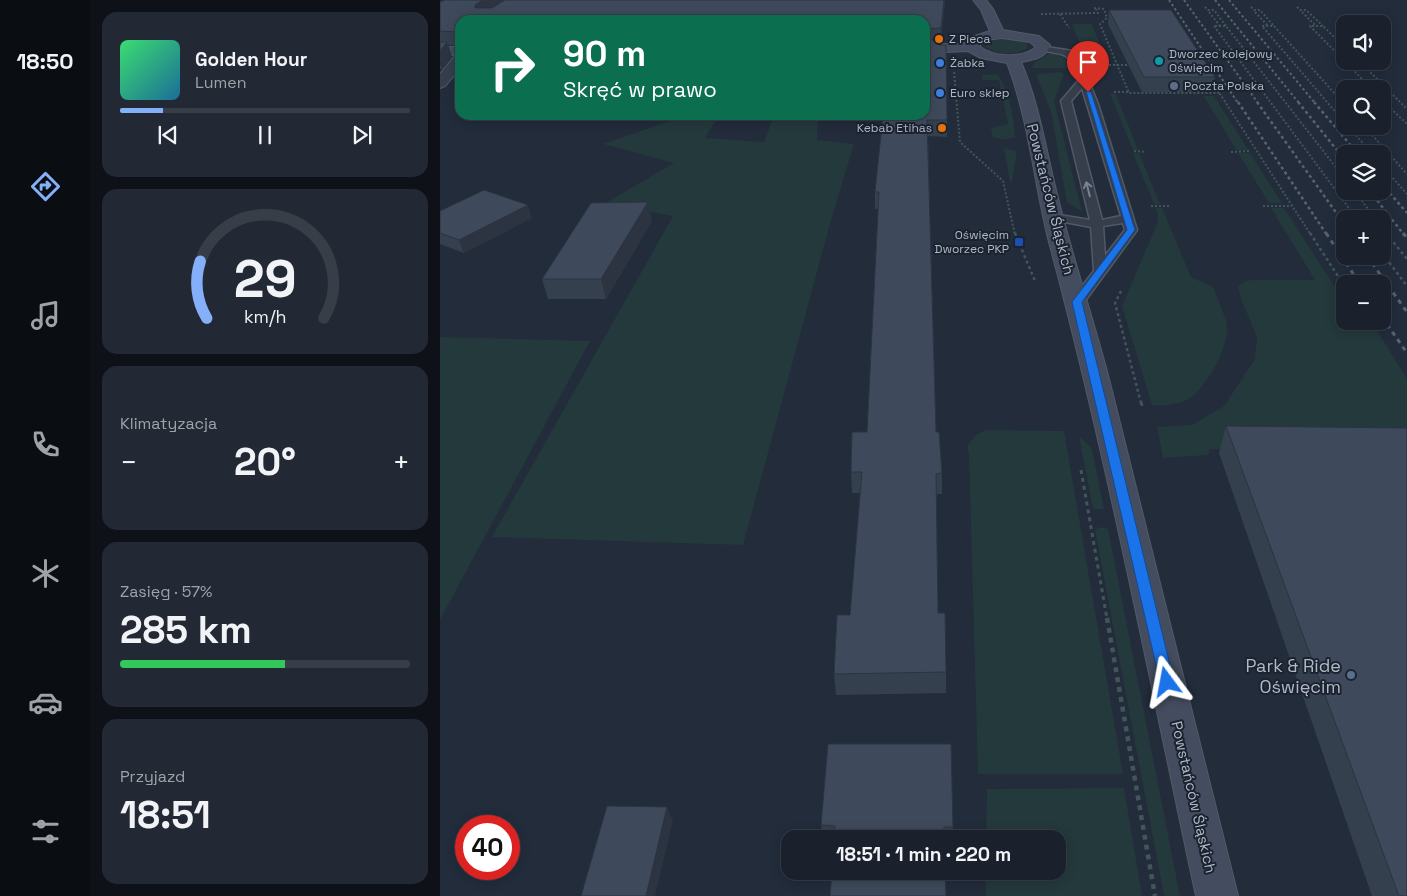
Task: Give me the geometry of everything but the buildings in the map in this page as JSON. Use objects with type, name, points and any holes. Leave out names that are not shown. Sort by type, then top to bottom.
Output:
[{"type":"street","points":[[979,0],[987,9],[998,35]]},
{"type":"street","points":[[930,49],[971,46],[983,54],[1012,58],[1030,56],[1041,51],[1043,44],[1034,39],[1017,35],[998,35],[975,40],[971,46]]},
{"type":"street","points":[[440,83],[452,53]]},
{"type":"street","name":"Powstańców Śląskich","points":[[1012,58],[1018,71],[1039,145],[1053,217],[1077,302],[1217,896]]},
{"type":"lane","points":[[1043,48],[1062,51],[1074,56],[1093,104],[1131,230],[1077,302]]},
{"type":"lane","points":[[1084,81],[1066,101],[1097,224],[1100,272]]},
{"type":"lane","points":[[1053,217],[1071,222],[1097,224],[1119,221],[1128,217]]},
{"type":"path","points":[[1205,7],[1208,10],[1214,10],[1336,167]]},
{"type":"path","points":[[1251,7],[1254,10],[1260,10],[1336,95]]},
{"type":"path","points":[[1297,7],[1300,10],[1306,10],[1336,39]]},
{"type":"path","points":[[1060,14],[1098,13],[1095,9],[1104,9],[1107,18],[1100,24],[1129,93],[1220,93]]},
{"type":"path","points":[[1209,12],[1220,26]]},
{"type":"path","points":[[1255,12],[1268,26]]},
{"type":"path","points":[[1302,12],[1316,26]]},
{"type":"path","points":[[1226,26],[1214,26],[1350,210]]},
{"type":"path","points":[[1274,26],[1262,26],[1336,112]]},
{"type":"path","points":[[1323,26],[1310,26],[1363,80]]},
{"type":"path","points":[[953,64],[960,142],[1003,181],[1013,229],[1038,288]]},
{"type":"path","points":[[1100,65],[1138,65]]},
{"type":"path","points":[[1368,70],[1407,109]]},
{"type":"path","points":[[1210,79],[1337,275]]},
{"type":"path","points":[[1391,109],[1407,124]]},
{"type":"path","points":[[1356,135],[1364,145]]},
{"type":"path","points":[[1372,135],[1407,174]]},
{"type":"path","points":[[1231,152],[1249,151]]},
{"type":"path","points":[[1391,176],[1407,194]]},
{"type":"path","points":[[1361,200],[1369,210]]},
{"type":"path","points":[[1150,206],[1169,206]]},
{"type":"path","points":[[1263,206],[1293,206]]},
{"type":"path","points":[[1391,239],[1407,259]]},
{"type":"path","points":[[1391,265],[1407,286]]},
{"type":"path","points":[[1123,285],[1115,303],[1143,409]]},
{"type":"path","points":[[1079,460],[1155,896]]},
{"type":"green space","points":[[1072,24],[1092,24],[1101,47],[1081,47]]},
{"type":"green space","points":[[1009,39],[1026,43],[1028,48],[1023,51],[1007,54],[990,50],[986,47],[987,43]]},
{"type":"green space","points":[[1052,52],[1066,59],[1071,68],[1032,68],[1034,63]]},
{"type":"green space","points":[[1060,72],[1064,74],[1054,101],[1082,212],[1067,202],[1051,112],[1036,74]]},
{"type":"green space","points":[[998,74],[1012,112],[1015,137],[1009,139],[1000,139],[992,136],[991,128],[1008,124],[999,80],[983,80],[982,75]]},
{"type":"green space","points":[[1110,94],[1116,94],[1138,150],[1133,150]]},
{"type":"green space","points":[[1204,96],[1214,96],[1248,150],[1236,150]]},
{"type":"green space","points":[[673,120],[716,120],[705,138],[764,142],[772,120],[818,120],[817,140],[854,144],[830,224],[743,545],[492,537],[673,216],[604,204],[674,163],[603,144]]},
{"type":"green space","points":[[1004,148],[1017,151],[1012,182],[1010,182]]},
{"type":"green space","points":[[1133,153],[1139,153],[1160,204],[1154,204]]},
{"type":"green space","points":[[1238,153],[1250,153],[1282,203],[1269,203]]},
{"type":"green space","points":[[1156,208],[1162,208],[1191,277],[1213,287],[1226,320],[1227,328],[1221,355],[1205,383],[1189,399],[1163,405],[1152,405],[1122,306],[1157,224]]},
{"type":"green space","points":[[1271,208],[1284,208],[1336,289],[1336,330],[1377,330],[1407,379],[1407,449],[1210,449],[1208,455],[1163,458],[1157,427],[1192,425],[1224,406],[1255,359],[1257,337],[1241,299],[1238,286],[1245,281],[1253,280],[1315,280]]},
{"type":"green space","points":[[440,337],[590,341],[440,620]]},
{"type":"green space","points":[[987,430],[1064,431],[1123,774],[978,774],[969,455],[967,446],[976,435]]},
{"type":"green space","points":[[1079,436],[1092,449],[1104,509],[1093,509]]},
{"type":"green space","points":[[1100,527],[1108,529],[1180,896],[1164,896],[1095,530]]},
{"type":"green space","points":[[1124,788],[1142,896],[986,896],[986,880],[1066,880],[1066,830],[986,830],[987,789]]},
{"type":"railway","points":[[1169,0],[1238,103]]},
{"type":"railway","points":[[1184,0],[1258,103]]},
{"type":"railway","points":[[1215,0],[1299,103]]},
{"type":"railway","points":[[1229,0],[1315,103]]},
{"type":"railway","points":[[1238,102],[1327,235]]},
{"type":"railway","points":[[1257,102],[1336,212]]},
{"type":"railway","points":[[1298,102],[1336,149]]},
{"type":"railway","points":[[1314,102],[1350,145]]},
{"type":"railway","points":[[1391,194],[1407,213]]},
{"type":"railway","points":[[1377,200],[1404,235]]},
{"type":"railway","points":[[1326,233],[1354,275]]},
{"type":"railway","points":[[1403,233],[1407,238]]},
{"type":"railway","points":[[1373,265],[1407,312]]},
{"type":"railway","points":[[1391,330],[1407,353]]},
{"type":"place","name":"Z Pieca","points":[[939,39]]},
{"type":"place","name":"Dworzec kolejowy Oświęcim","points":[[1159,61]]},
{"type":"place","name":"Żabka","points":[[940,63]]},
{"type":"place","name":"Poczta Polska","points":[[1174,86]]},
{"type":"place","name":"Euro sklep","points":[[940,93]]},
{"type":"place","name":"Kebab Etihas","points":[[942,128]]},
{"type":"place","name":"Oświęcim Dworzec PKP","points":[[1019,242]]},
{"type":"place","name":"Park & Ride Oświęcim","points":[[1351,675]]},
{"type":"route","points":[[1088,92],[1131,230],[1077,302],[1167,682]]}]
